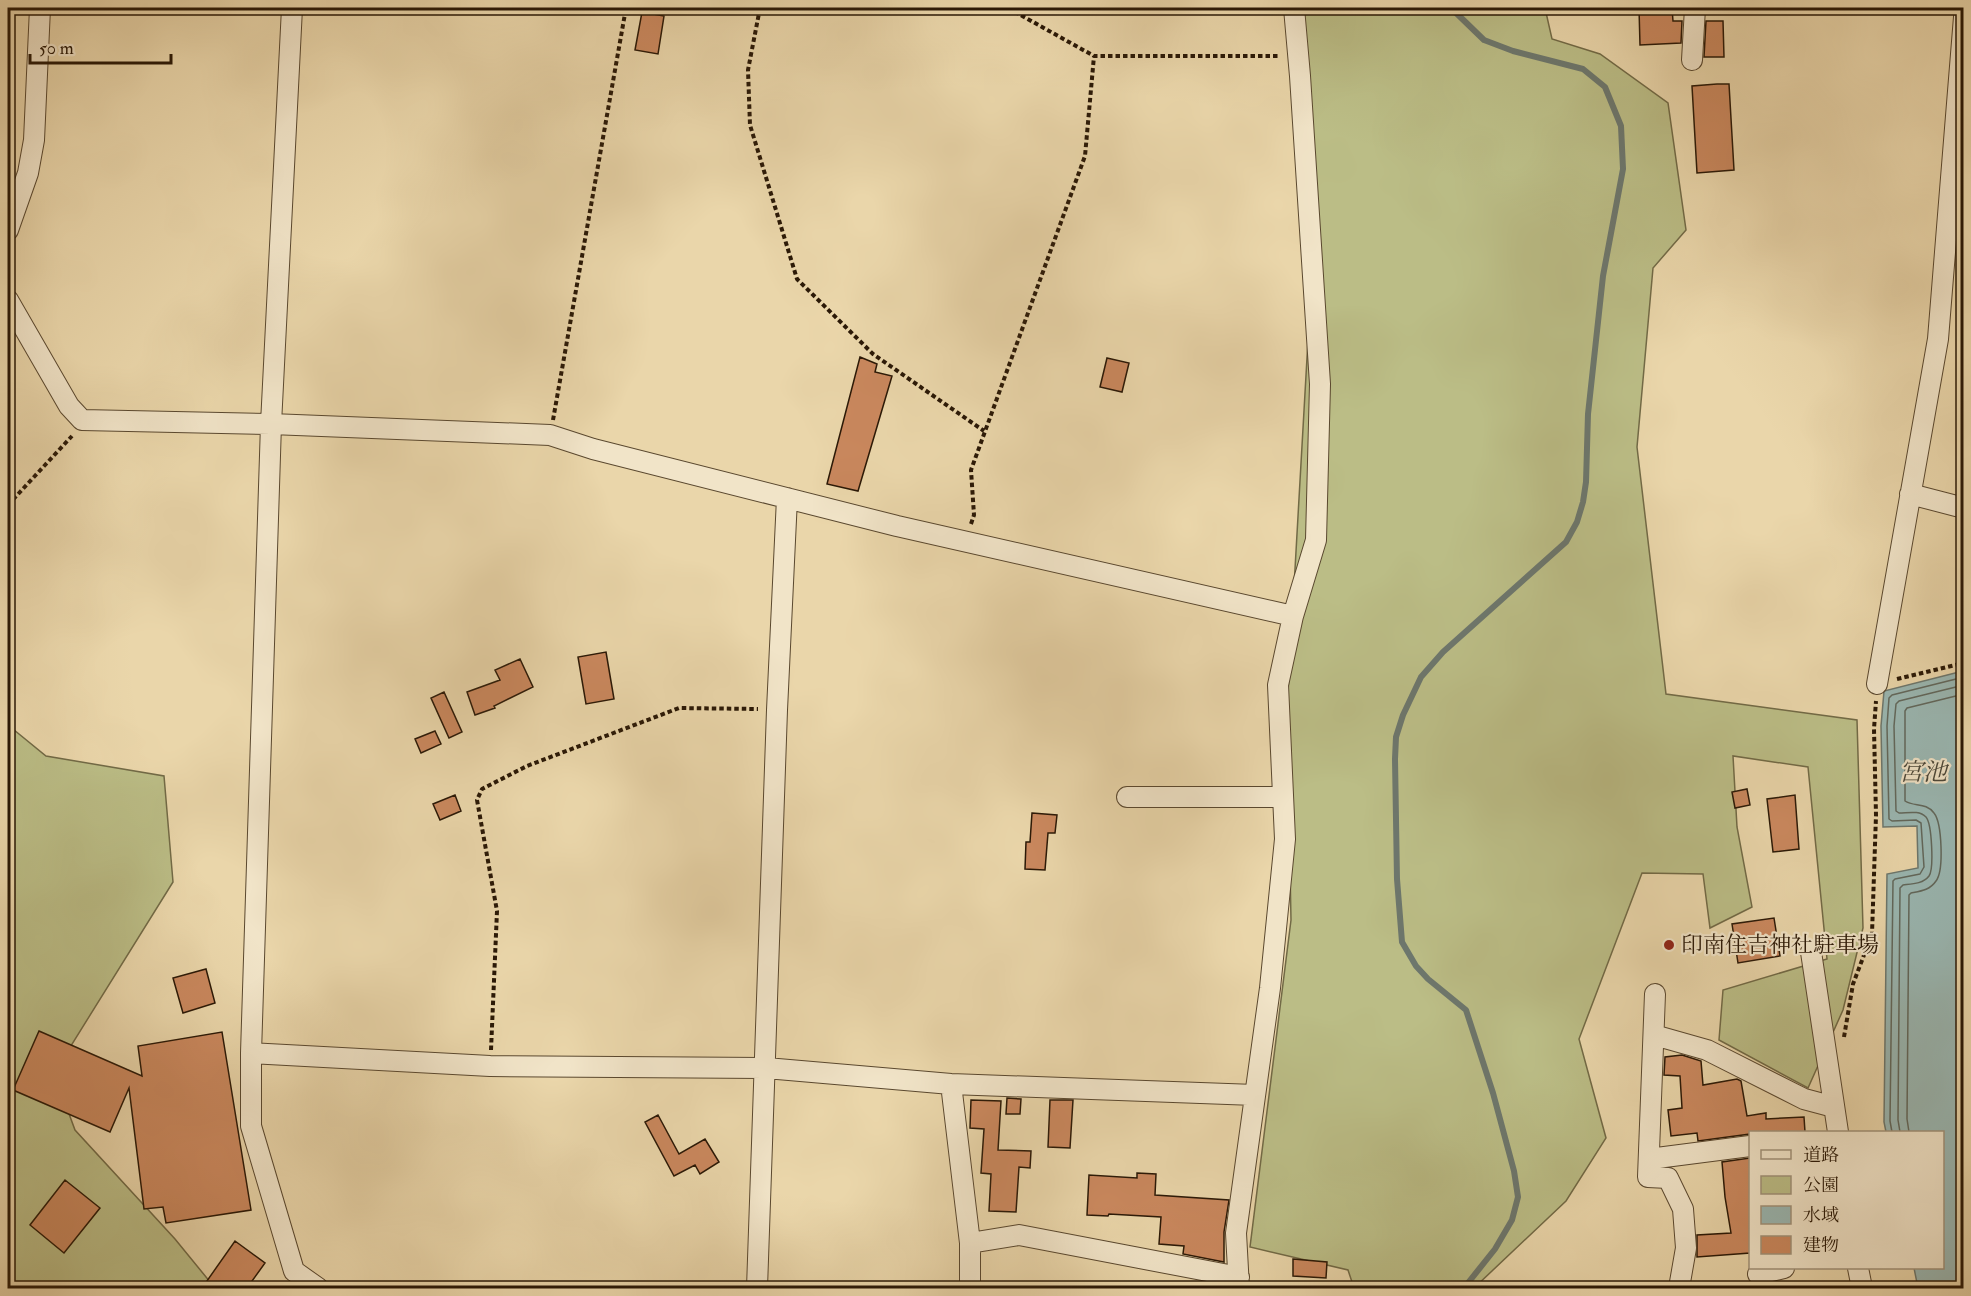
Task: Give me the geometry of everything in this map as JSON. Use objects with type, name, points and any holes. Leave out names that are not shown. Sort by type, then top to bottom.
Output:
[{"type":"street","points":[[8,230],[28,173],[34,140],[40,8]]},
{"type":"street","points":[[292,8],[272,424],[250,1053],[251,1126],[294,1271],[318,1288]]},
{"type":"street","points":[[970,1243],[1019,1235],[1239,1283],[1236,1233],[1270,988],[1285,839],[1278,685],[1293,616],[1316,540],[1320,384],[1300,76],[1293,8]]},
{"type":"street","points":[[1692,60],[1695,8]]},
{"type":"street","points":[[1877,684],[1938,339],[1960,101],[1964,17]]},
{"type":"street","points":[[8,300],[69,406],[82,420],[272,424],[550,435],[593,449],[787,498],[1293,616]]},
{"type":"street","points":[[1910,494],[1964,508]]},
{"type":"street","points":[[757,1288],[777,710],[787,498]]},
{"type":"street","points":[[1127,797],[1283,797]]},
{"type":"street","points":[[1811,952],[1838,1131]]},
{"type":"street","points":[[1655,993],[1648,1178],[1668,1178],[1683,1209],[1686,1248],[1679,1288]]},
{"type":"street","points":[[1654,1035],[1707,1050],[1804,1099],[1834,1107]]},
{"type":"street","points":[[250,1053],[490,1066],[766,1068],[951,1084],[1255,1095]]},
{"type":"street","points":[[951,1084],[970,1243],[970,1288]]},
{"type":"street","points":[[1649,1159],[1749,1146]]},
{"type":"street","points":[[1758,1275],[1780,1269]]},
{"type":"street","points":[[1858,1269],[1862,1288]]},
{"type":"path","points":[[550,435],[626,8]]},
{"type":"path","points":[[760,8],[748,70],[750,125],[797,279],[873,354],[984,431]]},
{"type":"path","points":[[1008,8],[1094,56],[1283,56]]},
{"type":"path","points":[[964,541],[975,515],[971,470],[1085,156],[1094,56]]},
{"type":"path","points":[[8,505],[76,432],[82,420]]},
{"type":"path","points":[[1843,1041],[1853,984],[1872,934],[1876,815],[1874,729],[1877,684],[1964,663]]},
{"type":"path","points":[[490,1066],[497,911],[477,800],[483,789],[527,766],[679,708],[777,710]]},
{"type":"green space","points":[[1294,8],[1545,8],[1552,39],[1600,54],[1668,103],[1686,230],[1653,268],[1637,447],[1666,694],[1857,720],[1863,928],[1843,1010],[1808,1088],[1719,1040],[1723,990],[1827,959],[1808,767],[1733,756],[1737,827],[1752,907],[1710,928],[1703,874],[1642,873],[1579,1039],[1606,1138],[1566,1201],[1474,1288],[1354,1288],[1348,1270],[1250,1247],[1291,920],[1287,710],[1315,217]]},
{"type":"green space","points":[[8,725],[46,756],[164,776],[173,882],[54,1073],[75,1130],[175,1239],[215,1288],[8,1288]]},
{"type":"water","name":"宮池","points":[[1963,671],[1963,1288],[1918,1288],[1914,1269],[1944,1269],[1944,1131],[1886,1131],[1884,1122],[1887,874],[1918,868],[1917,826],[1883,827],[1881,726],[1884,691]]},
{"type":"building","points":[[1639,8],[1672,8],[1673,21],[1682,21],[1681,43],[1640,45]]},
{"type":"building","points":[[642,12],[664,16],[658,54],[635,50]]},
{"type":"building","points":[[1706,21],[1723,21],[1724,57],[1704,57]]},
{"type":"building","points":[[1729,84],[1734,170],[1697,173],[1692,86]]},
{"type":"building","points":[[860,357],[877,364],[875,372],[892,376],[858,491],[827,484]]},
{"type":"building","points":[[1107,358],[1129,363],[1122,392],[1100,387]]},
{"type":"building","points":[[606,652],[614,699],[586,704],[578,657]]},
{"type":"building","points":[[520,659],[533,687],[494,706],[495,708],[475,715],[467,692],[500,680],[495,670]]},
{"type":"building","points":[[444,692],[462,732],[449,738],[431,698]]},
{"type":"building","points":[[435,731],[441,744],[421,753],[415,739]]},
{"type":"building","points":[[1747,789],[1750,805],[1735,808],[1732,792]]},
{"type":"building","points":[[455,795],[461,811],[440,820],[433,804]]},
{"type":"building","points":[[1795,795],[1799,849],[1773,852],[1767,799]]},
{"type":"building","points":[[1032,813],[1057,815],[1055,833],[1048,833],[1045,870],[1025,869],[1026,842],[1030,842]]},
{"type":"building","points":[[1774,918],[1780,956],[1738,963],[1732,924]]},
{"type":"building","points":[[206,969],[215,1003],[183,1013],[173,978]]},
{"type":"building","points":[[39,1031],[142,1076],[138,1046],[222,1032],[251,1210],[166,1223],[163,1207],[144,1209],[129,1088],[110,1132],[13,1090]]},
{"type":"building","points":[[1682,1055],[1701,1061],[1703,1085],[1737,1079],[1741,1081],[1747,1116],[1766,1113],[1766,1119],[1804,1117],[1805,1131],[1749,1131],[1749,1134],[1698,1141],[1697,1133],[1671,1136],[1668,1110],[1682,1108],[1680,1076],[1664,1075],[1665,1057]]},
{"type":"building","points":[[1007,1098],[1021,1099],[1020,1114],[1006,1114]]},
{"type":"building","points":[[971,1100],[1001,1101],[998,1150],[1031,1151],[1030,1168],[1019,1167],[1016,1212],[989,1211],[991,1174],[981,1173],[984,1129],[970,1128]]},
{"type":"building","points":[[1050,1100],[1073,1100],[1070,1148],[1048,1147]]},
{"type":"building","points":[[658,1115],[679,1154],[705,1139],[719,1162],[700,1174],[695,1165],[674,1176],[645,1122]]},
{"type":"building","points":[[1749,1158],[1749,1253],[1697,1257],[1697,1235],[1731,1233],[1722,1162]]},
{"type":"building","points":[[1137,1173],[1156,1174],[1155,1195],[1229,1200],[1224,1232],[1224,1262],[1183,1254],[1184,1246],[1159,1244],[1161,1217],[1087,1215],[1089,1175],[1137,1178]]},
{"type":"building","points":[[65,1180],[100,1208],[64,1253],[30,1225]]},
{"type":"building","points":[[235,1241],[265,1263],[247,1288],[202,1288]]},
{"type":"building","points":[[1293,1259],[1327,1262],[1326,1278],[1293,1276]]},
{"type":"waterway","points":[[1451,8],[1484,40],[1513,51],[1583,69],[1605,87],[1621,126],[1623,169],[1603,276],[1588,414],[1586,482],[1577,522],[1566,542],[1443,652],[1421,677],[1403,715],[1396,737],[1397,879],[1402,942],[1416,966],[1428,979],[1466,1010],[1493,1093],[1514,1171],[1518,1197],[1512,1220],[1495,1249],[1464,1288]]},
{"type":"place","name":"印南住吉神社駐車場","points":[[1669,945]]}]
